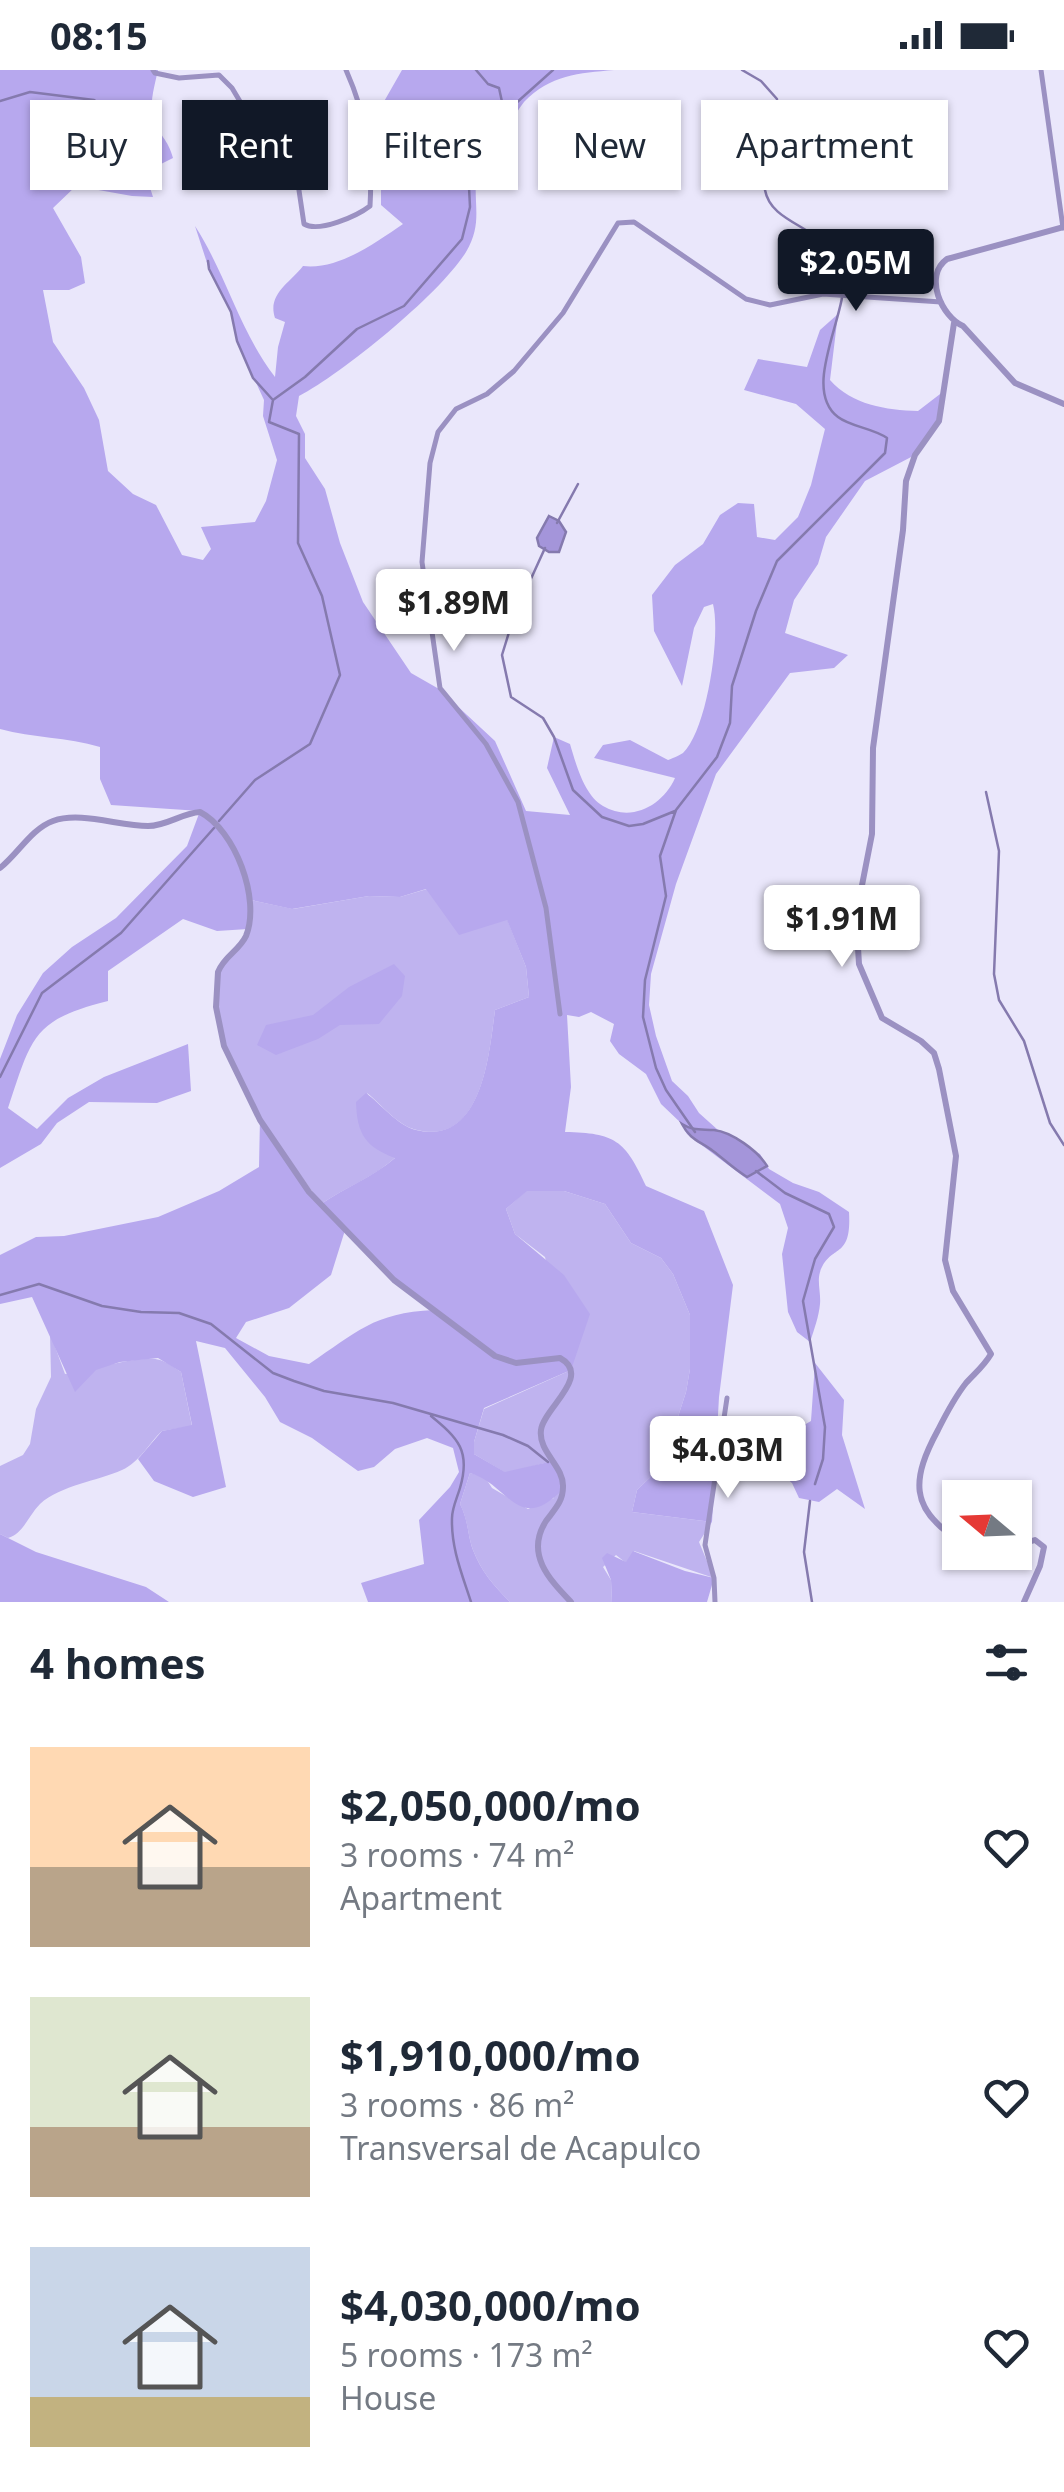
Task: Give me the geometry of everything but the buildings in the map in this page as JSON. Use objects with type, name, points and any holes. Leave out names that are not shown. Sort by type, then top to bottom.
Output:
[{"type":"street","points":[[153,70],[179,78],[219,74],[260,135],[287,154],[297,178],[304,224],[314,229],[370,206],[372,169],[368,135],[346,70]]},
{"type":"street","points":[[942,1527],[925,1508],[918,1490],[919,1472],[950,1407],[991,1354],[953,1291],[945,1260],[956,1156],[939,1069],[934,1053],[882,1018],[859,964],[856,916],[872,834],[873,748],[906,482],[915,455],[939,421],[954,323],[940,302],[936,269],[946,259],[1064,227],[1041,70]]},
{"type":"street","points":[[560,1014],[546,908],[518,802],[486,744],[440,688],[422,562],[430,463],[438,432],[456,409],[487,394],[526,356],[563,312],[618,223],[634,222],[746,299],[770,305],[823,294],[940,302]]},
{"type":"street","points":[[954,323],[960,324],[1015,384],[1064,404]]},
{"type":"street","points":[[0,868],[38,830],[56,820],[160,826],[200,812],[223,834],[247,880],[251,917],[244,940],[218,972],[218,1027],[260,1120],[298,1180],[394,1280],[495,1356],[516,1363],[560,1358],[569,1364],[568,1384],[540,1432],[544,1448],[563,1480],[563,1490],[556,1510],[545,1523],[537,1549],[552,1582],[572,1602]]},
{"type":"street","points":[[715,1602],[714,1578],[705,1545],[727,1398]]},
{"type":"street","points":[[1024,1602],[1044,1547],[1032,1541]]},
{"type":"shaded area","points":[[0,70],[158,70],[153,100],[30,100],[30,190],[72,190],[53,208],[81,257],[85,283],[69,290],[43,290],[53,342],[84,388],[99,420],[108,471],[133,494],[156,505],[182,555],[203,560],[211,549],[201,527],[255,522],[266,501],[277,460],[263,416],[264,400],[237,341],[231,312],[209,269],[195,226],[252,341],[275,377],[285,322],[275,318],[277,295],[303,266],[343,259],[403,224],[381,205],[381,190],[476,190],[475,231],[453,269],[389,331],[299,396],[296,416],[305,434],[305,458],[325,489],[363,602],[411,673],[439,689],[495,741],[526,811],[570,815],[547,768],[554,737],[570,744],[591,794],[614,811],[625,813],[645,808],[670,788],[675,778],[594,758],[603,745],[630,740],[668,760],[683,753],[699,724],[710,682],[715,637],[713,604],[704,607],[694,628],[682,686],[654,631],[652,595],[675,565],[703,544],[720,515],[738,503],[754,504],[757,537],[775,540],[798,517],[811,485],[825,429],[796,404],[744,390],[758,359],[807,367],[820,330],[838,314],[830,380],[839,388],[870,404],[918,411],[944,391],[939,421],[915,455],[865,481],[826,537],[818,564],[794,600],[785,633],[848,655],[834,668],[790,673],[716,774],[676,884],[651,974],[649,1005],[672,1081],[699,1113],[718,1130],[760,1154],[769,1169],[819,1192],[849,1212],[844,1245],[829,1257],[820,1272],[819,1309],[810,1342],[797,1332],[788,1312],[782,1254],[788,1228],[780,1204],[687,1134],[661,1104],[646,1074],[619,1054],[610,1041],[614,1024],[591,1012],[579,1017],[567,1015],[571,1087],[565,1132],[596,1134],[616,1142],[632,1158],[646,1186],[704,1211],[733,1285],[719,1397],[712,1522],[632,1512],[637,1490],[662,1466],[686,1392],[690,1315],[673,1274],[661,1258],[631,1243],[605,1204],[564,1191],[527,1191],[506,1209],[515,1234],[564,1275],[590,1314],[571,1370],[484,1408],[474,1442],[474,1454],[505,1472],[553,1461],[563,1489],[535,1508],[524,1507],[470,1473],[460,1504],[476,1558],[510,1602],[368,1602],[361,1583],[424,1564],[419,1520],[459,1472],[453,1448],[427,1438],[395,1449],[374,1467],[358,1471],[312,1438],[280,1422],[225,1348],[196,1341],[226,1487],[193,1497],[154,1481],[138,1459],[162,1431],[192,1425],[181,1372],[158,1358],[120,1362],[96,1370],[75,1392],[32,1297],[0,1304],[0,1255],[36,1237],[64,1236],[158,1217],[219,1191],[259,1167],[260,1118],[298,1178],[321,1204],[395,1158],[365,1138],[358,1123],[356,1102],[366,1093],[396,1119],[416,1130],[438,1131],[455,1124],[478,1093],[495,1010],[529,997],[526,967],[507,920],[459,935],[426,889],[400,897],[369,896],[292,909],[251,900],[248,929],[217,931],[183,919],[108,971],[108,1001],[49,1024],[30,1048],[8,1108],[37,1129],[68,1098],[104,1077],[188,1044],[191,1091],[157,1103],[89,1102],[57,1123],[41,1144],[0,1168],[0,1059],[17,1015],[43,973],[72,947],[116,918],[187,846],[200,811],[111,805],[100,779],[100,747],[0,729]],"holes":[[[346,1227],[394,1278],[434,1310],[380,1320],[309,1364],[269,1356],[236,1338],[246,1322],[289,1308],[331,1275]]]},
{"type":"shaded area","points":[[402,70],[614,70],[555,81],[524,102],[518,111],[518,100],[385,100]]},
{"type":"shaded area","points":[[162,135],[169,146],[173,158],[162,164]]},
{"type":"shaded area","points":[[98,190],[151,190],[153,197]]},
{"type":"shaded area","points":[[549,516],[559,521],[566,532],[559,552],[539,546],[537,538]]},
{"type":"shaded area","points":[[427,889],[507,919],[526,967],[529,997],[495,1010],[478,1093],[469,1111],[456,1124],[439,1131],[410,1128],[367,1093],[396,1157],[321,1204],[260,1118],[218,1027],[218,972],[244,941],[251,900],[293,909],[369,896],[400,897]]},
{"type":"shaded area","points":[[394,964],[405,976],[402,996],[379,1024],[340,1025],[318,1039],[276,1055],[257,1045],[266,1025],[313,1015],[349,987]]},
{"type":"shaded area","points":[[682,1124],[729,1134],[767,1166],[747,1177],[692,1137]]},
{"type":"shaded area","points":[[526,1191],[564,1191],[605,1204],[631,1243],[661,1258],[673,1274],[690,1315],[690,1369],[662,1466],[637,1490],[632,1512],[712,1522],[699,1542],[714,1578],[634,1551],[626,1563],[616,1555],[603,1567],[611,1580],[612,1602],[510,1602],[476,1558],[460,1504],[470,1473],[485,1477],[492,1488],[528,1509],[554,1498],[553,1461],[506,1473],[474,1454],[484,1409],[571,1370],[545,1257],[515,1234],[506,1209]]},
{"type":"shaded area","points":[[50,1333],[65,1374],[140,1359],[160,1360],[174,1367],[181,1372],[192,1426],[162,1431],[128,1467],[49,1498],[8,1538],[0,1534],[0,1466],[23,1455],[30,1444],[36,1409],[51,1377]]},
{"type":"shaded area","points":[[815,1363],[844,1400],[842,1435],[865,1509],[837,1489],[819,1502],[799,1498],[792,1483],[780,1473],[768,1478],[790,1433],[811,1421]]},
{"type":"shaded area","points":[[0,1534],[36,1552],[146,1587],[169,1602],[0,1602]]},
{"type":"shaded area","points":[[633,1551],[714,1578],[707,1602],[612,1602],[611,1580],[602,1558],[607,1553],[626,1562]]},
{"type":"waterway","points":[[476,70],[488,84],[499,88],[502,100]]},
{"type":"waterway","points":[[219,821],[255,780],[310,744],[340,675],[322,596],[298,543],[299,434],[269,422],[273,400],[305,377],[357,329],[404,306],[462,239],[470,207],[468,167],[486,130],[553,70]]},
{"type":"waterway","points":[[695,1132],[656,1068],[643,1017],[645,980],[666,896],[660,856],[676,810],[717,757],[730,723],[732,686],[777,561],[885,453],[887,438],[843,420],[828,404],[824,369],[843,292],[843,277],[838,260],[828,247],[770,203],[765,190],[765,169],[777,99],[761,81],[742,70]]},
{"type":"waterway","points":[[0,101],[30,92],[94,100]]},
{"type":"waterway","points":[[208,261],[231,312],[237,341],[253,378],[272,399]]},
{"type":"waterway","points":[[557,523],[578,484]]},
{"type":"waterway","points":[[545,548],[514,616],[502,655],[511,697],[543,718],[573,790],[602,817],[629,826],[675,811]]},
{"type":"waterway","points":[[986,792],[999,851],[994,974],[999,1000],[1024,1041],[1050,1123],[1064,1145]]},
{"type":"waterway","points":[[0,1077],[42,993],[121,933],[214,828]]},
{"type":"waterway","points":[[756,1171],[785,1193],[829,1214],[834,1227],[815,1259],[803,1301],[825,1427],[823,1459],[815,1484]]},
{"type":"waterway","points":[[0,1295],[39,1284],[102,1306],[179,1313],[211,1324],[273,1373],[324,1391],[393,1403],[503,1435],[528,1446],[548,1462]]},
{"type":"waterway","points":[[431,1416],[455,1439],[463,1455],[452,1529],[471,1602]]},
{"type":"waterway","points":[[810,1501],[804,1552],[812,1602]]}]
